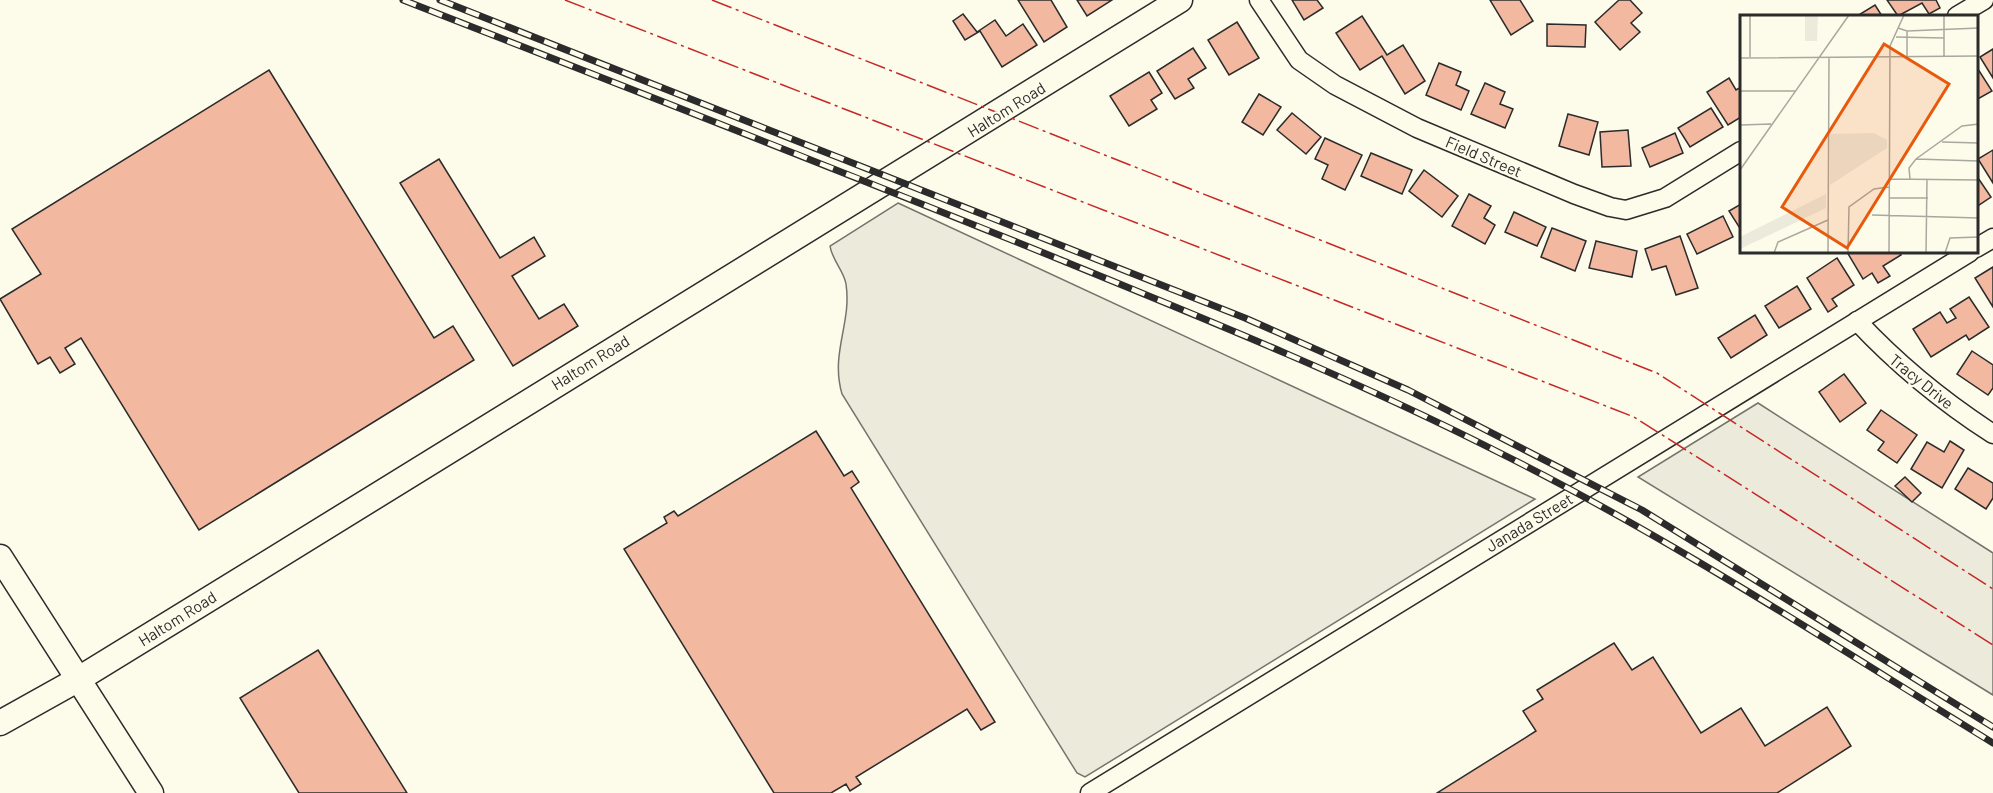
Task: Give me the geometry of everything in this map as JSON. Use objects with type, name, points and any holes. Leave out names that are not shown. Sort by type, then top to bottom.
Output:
[{"type":"main road","name":"Haltom Road","points":[[0,723],[77,680],[1167,4]]},
{"type":"main road","points":[[0,557],[151,793]]},
{"type":"street","name":"Field Street","points":[[1259,0],[1299,60],[1335,85],[1417,128],[1610,207],[1626,210],[1658,201],[1740,152]]},
{"type":"street","points":[[1960,15],[1984,0]]},
{"type":"street","points":[[1978,247],[1993,238]]},
{"type":"street","name":"Janada Street","points":[[1090,793],[1967,254]]},
{"type":"street","name":"Tracy Drive","points":[[1857,321],[1891,357],[1925,387],[1993,434]]},
{"type":"shaded area","points":[[898,203],[1535,499],[1085,777],[1077,773],[842,394],[838,365],[846,312],[846,284],[830,246]]},
{"type":"shaded area","points":[[1758,403],[1993,553],[1993,695],[1638,477]]},
{"type":"building","points":[[1018,0],[1051,0],[1067,27],[1044,42]]},
{"type":"building","points":[[1077,0],[1112,0],[1087,16]]},
{"type":"building","points":[[1292,0],[1317,0],[1323,8],[1304,20]]},
{"type":"building","points":[[1490,0],[1520,0],[1533,21],[1511,35]]},
{"type":"building","points":[[1619,0],[1630,0],[1642,13],[1631,23],[1640,32],[1620,50],[1595,22]]},
{"type":"building","points":[[1887,0],[1936,0],[1940,8],[1929,14],[1922,3],[1897,15]]},
{"type":"building","points":[[1875,5],[1881,15],[1859,15]]},
{"type":"building","points":[[963,14],[977,32],[995,20],[1006,36],[1023,24],[1037,45],[1002,67],[980,31],[965,40],[953,21]]},
{"type":"building","points":[[1362,16],[1387,55],[1403,45],[1425,81],[1405,94],[1382,56],[1360,70],[1336,33]]},
{"type":"building","points":[[1237,22],[1259,58],[1229,75],[1208,40]]},
{"type":"building","points":[[1547,24],[1586,25],[1585,47],[1547,46]]},
{"type":"building","points":[[1193,48],[1206,68],[1188,79],[1194,88],[1175,99],[1157,71]]},
{"type":"building","points":[[1993,49],[1993,78],[1980,57]]},
{"type":"building","points":[[1439,63],[1461,72],[1456,85],[1469,91],[1461,110],[1426,95]]},
{"type":"building","points":[[1978,69],[1992,91],[1978,99]]},
{"type":"building","points":[[269,70],[434,338],[453,326],[474,360],[199,530],[81,338],[65,348],[75,364],[60,373],[50,357],[38,364],[0,299],[41,274],[12,229]]},
{"type":"building","points":[[1149,72],[1162,93],[1151,100],[1157,109],[1129,126],[1110,96]]},
{"type":"building","points":[[1729,78],[1736,90],[1740,88],[1740,118],[1728,125],[1707,92]]},
{"type":"building","points":[[1485,83],[1505,92],[1500,104],[1513,109],[1505,128],[1471,114]]},
{"type":"building","points":[[1259,94],[1281,107],[1263,135],[1242,122]]},
{"type":"building","points":[[1711,108],[1723,127],[1690,147],[1678,128]]},
{"type":"building","points":[[1292,113],[1321,137],[1306,154],[1277,130]]},
{"type":"building","points":[[1568,114],[1598,122],[1589,155],[1559,146]]},
{"type":"building","points":[[1628,130],[1631,166],[1602,167],[1600,132]]},
{"type":"building","points":[[1675,133],[1683,153],[1650,167],[1642,148]]},
{"type":"building","points":[[1325,138],[1362,155],[1345,190],[1322,179],[1328,165],[1315,159]]},
{"type":"building","points":[[1993,150],[1993,183],[1978,159]]},
{"type":"building","points":[[1371,153],[1412,170],[1402,194],[1361,176]]},
{"type":"building","points":[[439,159],[500,258],[534,237],[545,256],[512,276],[539,319],[564,304],[578,326],[513,366],[400,183]]},
{"type":"building","points":[[1424,170],[1458,196],[1442,217],[1409,191]]},
{"type":"building","points":[[1978,178],[1991,197],[1978,206]]},
{"type":"building","points":[[1469,194],[1491,206],[1484,218],[1495,225],[1485,244],[1452,226]]},
{"type":"building","points":[[1740,205],[1740,228],[1729,211]]},
{"type":"building","points":[[1514,212],[1546,227],[1537,246],[1505,232]]},
{"type":"building","points":[[1723,216],[1733,237],[1697,254],[1687,234]]},
{"type":"building","points":[[1552,228],[1586,241],[1575,271],[1541,257]]},
{"type":"building","points":[[1680,236],[1698,288],[1676,295],[1666,266],[1652,270],[1645,249]]},
{"type":"building","points":[[1596,241],[1637,251],[1632,277],[1589,268]]},
{"type":"building","points":[[1848,254],[1901,255],[1883,266],[1890,276],[1878,283],[1872,273],[1863,279]]},
{"type":"building","points":[[1837,258],[1854,285],[1832,299],[1837,306],[1828,312],[1807,278]]},
{"type":"building","points":[[1993,267],[1993,307],[1975,278]]},
{"type":"building","points":[[1797,286],[1811,309],[1779,328],[1765,306]]},
{"type":"building","points":[[1969,297],[1989,327],[1969,340],[1966,335],[1931,357],[1913,329],[1940,312],[1947,323],[1956,318],[1950,309]]},
{"type":"building","points":[[1755,315],[1767,335],[1731,358],[1718,338]]},
{"type":"building","points":[[1972,351],[1993,365],[1993,388],[1988,395],[1957,374]]},
{"type":"building","points":[[1844,374],[1866,403],[1840,422],[1819,392]]},
{"type":"building","points":[[1881,410],[1917,435],[1897,463],[1878,450],[1884,442],[1867,430]]},
{"type":"building","points":[[816,431],[844,476],[852,471],[859,482],[851,488],[995,722],[981,730],[967,709],[856,777],[861,784],[850,791],[846,784],[831,793],[774,793],[624,549],[667,523],[664,517],[674,511],[678,516]]},
{"type":"building","points":[[1950,441],[1964,450],[1942,488],[1911,469],[1927,442],[1944,452]]},
{"type":"building","points":[[1968,468],[1993,483],[1993,498],[1986,509],[1955,489]]},
{"type":"building","points":[[1905,477],[1921,493],[1912,502],[1895,486]]},
{"type":"building","points":[[1614,643],[1632,670],[1653,657],[1701,733],[1741,708],[1765,746],[1827,707],[1851,746],[1777,793],[1437,793],[1536,731],[1523,711],[1543,699],[1537,690]]},
{"type":"building","points":[[318,650],[407,793],[299,793],[240,698]]},
{"type":"railway","points":[[403,0],[1061,260],[1226,328],[1390,400],[1498,452],[1625,519],[1993,743]]},
{"type":"railway","points":[[440,0],[1245,318],[1408,390],[1642,510],[1993,727]]},
{"type":"power","points":[[565,0],[1634,417],[1993,645]]},
{"type":"power","points":[[712,0],[1657,373],[1993,589]]}]
